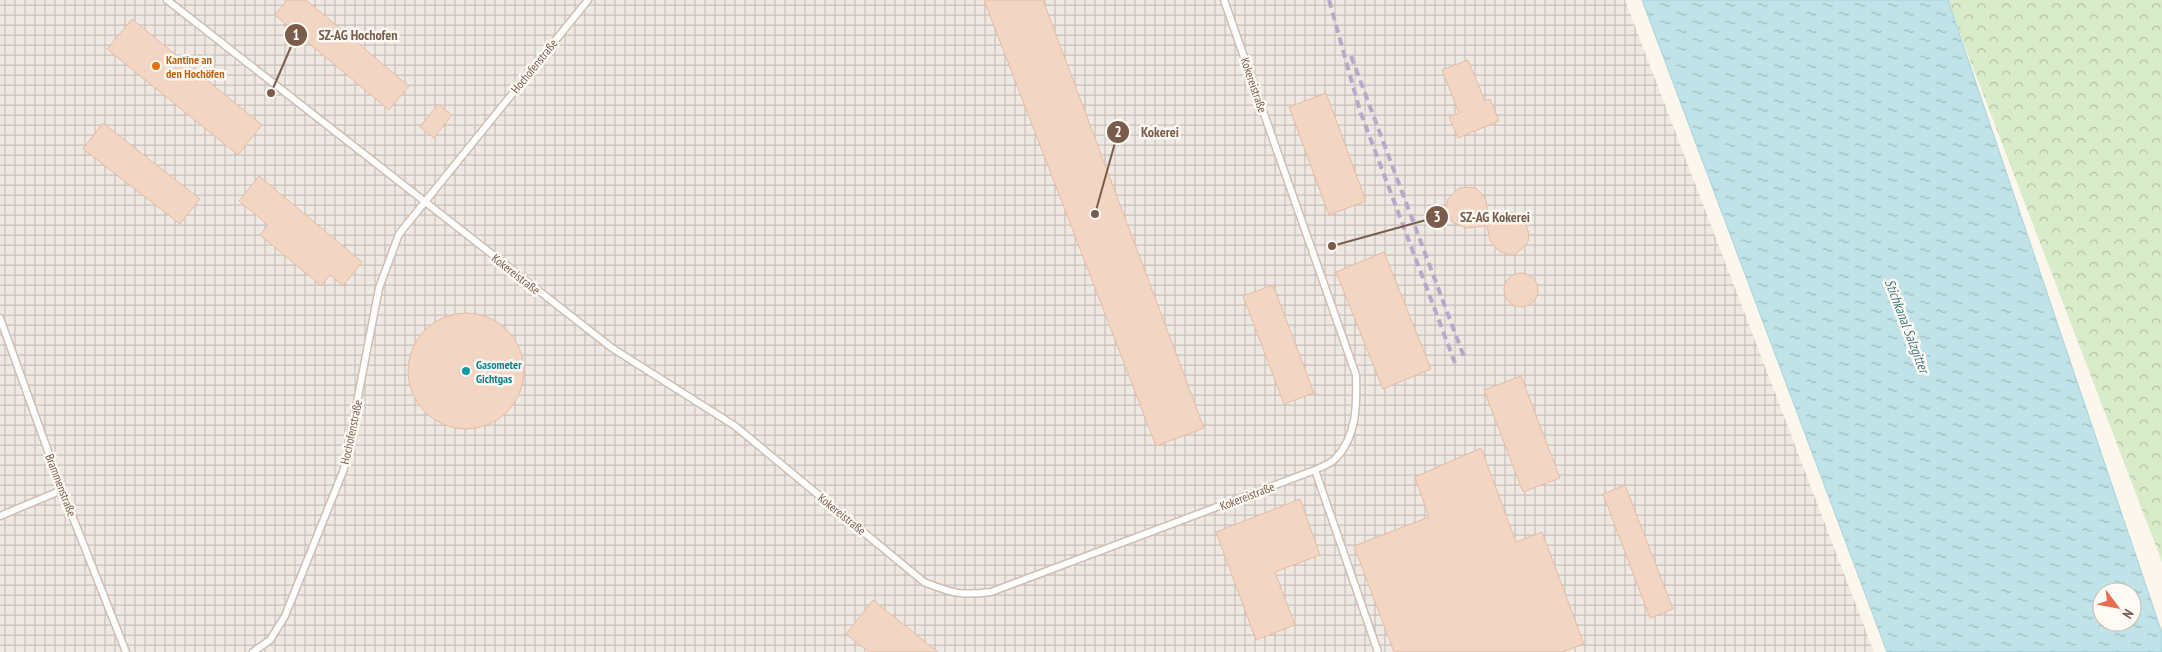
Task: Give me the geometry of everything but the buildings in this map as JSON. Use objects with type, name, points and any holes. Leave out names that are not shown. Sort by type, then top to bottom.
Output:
[{"type":"lane","points":[[167,0],[424,202]]},
{"type":"lane","name":"Hochofenstraße","points":[[253,652],[270,640],[285,616],[344,470],[379,288],[399,234],[588,0]]},
{"type":"lane","name":"Kokereistraße","points":[[424,202],[612,348],[735,426],[924,582],[954,594],[991,592],[1315,470],[1334,461],[1346,445],[1357,406],[1356,375],[1224,0]]},
{"type":"lane","name":"Brammenstraße","points":[[0,318],[62,490],[126,652]]},
{"type":"lane","points":[[1315,470],[1339,545],[1378,652]]},
{"type":"lane","points":[[0,516],[62,490]]},
{"type":"shaded area","points":[[0,0],[1625,0],[1874,652],[0,652]]},
{"type":"green space","points":[[1948,0],[2162,0],[2162,562],[1969,57]]},
{"type":"water","name":"Stichkanal Salzgitter","points":[[1642,0],[1948,0],[2162,633],[2162,652],[1887,652]]},
{"type":"railway","points":[[1329,0],[1360,111],[1455,363]]},
{"type":"railway","points":[[1351,56],[1464,357]]},
{"type":"place","name":"Kantine an den Hochöfen","points":[[156,66]]},
{"type":"place","name":"SZ-AG Hochofen","points":[[271,93]]},
{"type":"place","name":"Kokerei","points":[[1095,214]]},
{"type":"place","name":"SZ-AG Kokerei","points":[[1332,246]]},
{"type":"place","name":"Gasometer Gichtgas","points":[[466,371]]}]
